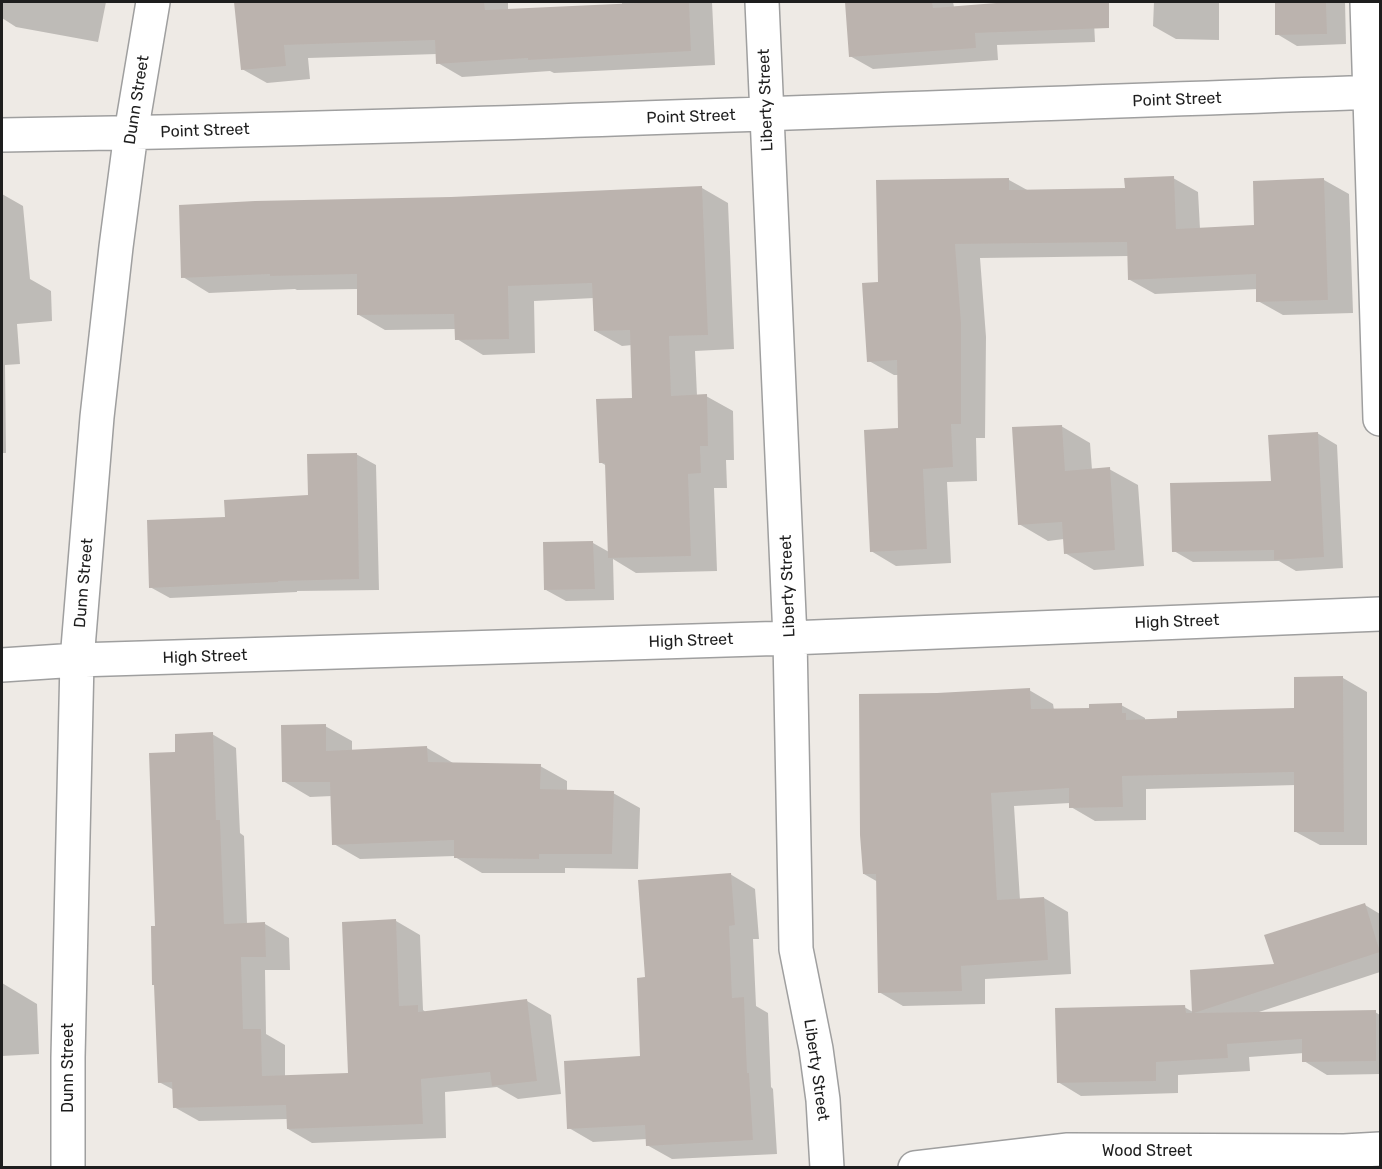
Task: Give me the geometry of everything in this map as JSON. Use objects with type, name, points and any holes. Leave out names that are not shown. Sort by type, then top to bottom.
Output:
[{"type":"street","name":"Dunn Street","points":[[68,1167],[68,1057],[77,660],[98,417],[116,247],[131,133],[153,2]]},
{"type":"street","name":"Liberty Street","points":[[762,2],[790,638],[796,949],[816,1049],[823,1100],[826,1167]]},
{"type":"street","points":[[1367,2],[1375,92],[1380,419]]},
{"type":"street","name":"Point Street","points":[[2,135],[766,115],[1375,92]]},
{"type":"street","name":"High Street","points":[[2,665],[77,660],[790,638],[1380,615]]},
{"type":"street","name":"Wood Street","points":[[915,1167],[1068,1150],[1344,1151],[1380,1149]]},
{"type":"building","points":[[234,2],[484,2],[485,10],[689,2],[691,51],[436,64],[435,40],[284,45],[286,66],[241,70]]},
{"type":"building","points":[[845,2],[932,2],[933,8],[1009,2],[1109,2],[1109,28],[975,33],[976,48],[849,57]]},
{"type":"building","points":[[1275,2],[1326,2],[1327,34],[1275,35]]},
{"type":"building","points":[[1174,176],[1176,229],[1254,225],[1253,181],[1324,178],[1328,300],[1256,302],[1256,274],[1128,280],[1127,242],[955,244],[961,322],[961,424],[951,424],[953,467],[923,469],[927,549],[870,552],[864,430],[898,428],[897,360],[867,362],[862,283],[878,282],[876,180],[1009,178],[1009,190],[1125,188],[1124,178]]},
{"type":"building","points":[[702,186],[708,335],[669,336],[671,396],[707,394],[708,446],[700,446],[701,473],[688,474],[691,556],[608,558],[605,463],[599,463],[596,399],[632,398],[630,330],[594,331],[592,283],[508,286],[509,339],[455,340],[454,314],[357,315],[357,274],[270,276],[270,274],[181,278],[179,205],[451,197]]},
{"type":"building","points":[[1062,425],[1065,471],[1110,467],[1115,550],[1064,554],[1062,522],[1018,525],[1012,427]]},
{"type":"building","points":[[1318,432],[1324,557],[1274,560],[1274,550],[1172,552],[1170,483],[1271,481],[1268,435]]},
{"type":"building","points":[[357,453],[359,579],[149,588],[147,520],[225,517],[224,500],[308,495],[307,454]]},
{"type":"building","points":[[593,541],[595,589],[544,590],[543,542]]},
{"type":"building","points":[[1343,676],[1344,832],[1294,832],[1294,772],[1122,776],[1123,807],[1069,808],[1069,788],[991,793],[997,900],[1044,897],[1048,960],[961,966],[962,991],[878,993],[876,874],[863,874],[860,835],[859,694],[1030,688],[1031,709],[1089,708],[1089,704],[1122,703],[1122,713],[1126,713],[1126,720],[1177,718],[1177,711],[1294,708],[1294,677]]},
{"type":"building","points":[[326,724],[326,751],[427,746],[428,762],[541,764],[540,789],[614,791],[612,854],[539,854],[539,859],[454,858],[454,840],[332,845],[330,782],[282,782],[281,725]]},
{"type":"building","points":[[213,732],[216,820],[220,820],[224,924],[265,922],[266,957],[241,957],[243,1029],[261,1029],[262,1076],[348,1073],[342,922],[396,919],[399,1006],[418,1005],[418,1012],[527,999],[537,1081],[492,1086],[490,1072],[421,1079],[423,1124],[287,1129],[286,1105],[173,1108],[172,1082],[158,1083],[154,985],[152,985],[151,926],[155,926],[149,753],[175,752],[175,734]]},
{"type":"building","points":[[731,873],[735,925],[729,926],[732,998],[744,997],[753,1140],[646,1146],[645,1125],[567,1129],[564,1061],[640,1056],[637,978],[645,977],[638,880]]},
{"type":"building","points":[[1365,903],[1380,952],[1194,1013],[1376,1010],[1376,1061],[1302,1062],[1302,1039],[1227,1044],[1228,1058],[1156,1062],[1156,1081],[1057,1083],[1055,1008],[1185,1005],[1186,1013],[1192,1013],[1190,970],[1274,964],[1264,935]]}]
